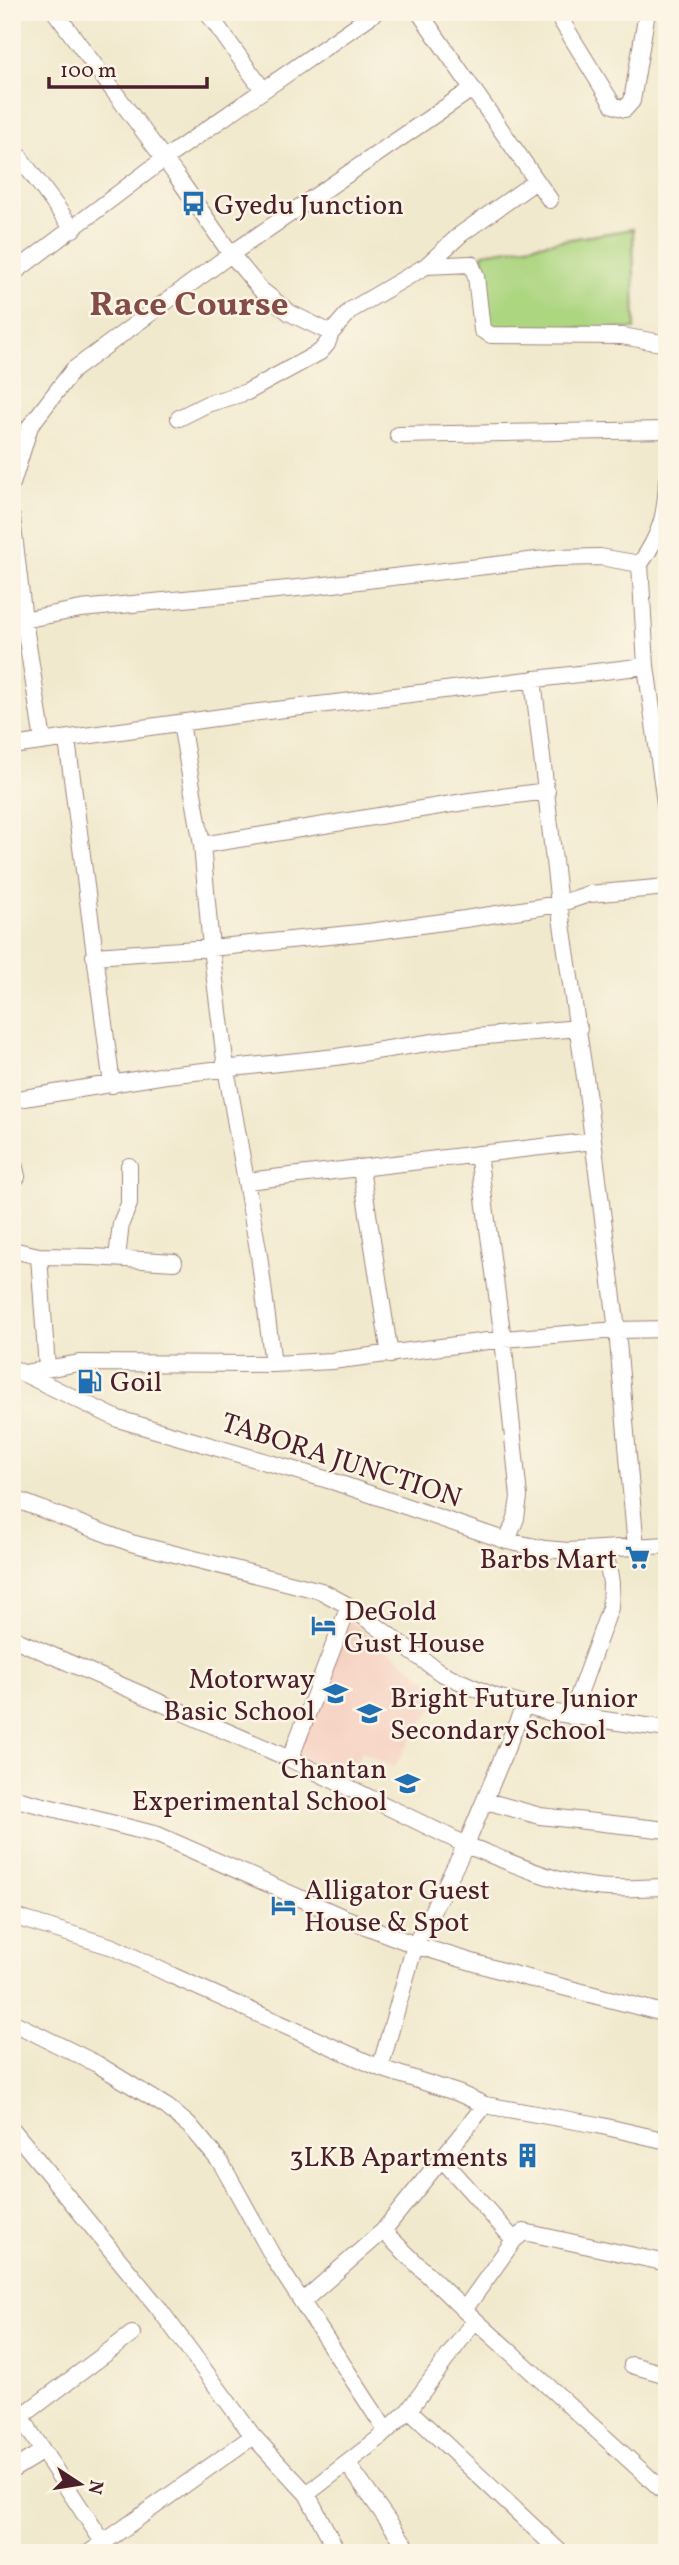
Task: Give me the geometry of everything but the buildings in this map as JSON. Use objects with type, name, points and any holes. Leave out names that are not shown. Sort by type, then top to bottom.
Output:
[{"type":"street","points":[[55,12],[164,159],[230,254],[271,300],[289,313],[331,333]]},
{"type":"street","points":[[207,12],[263,90]]},
{"type":"street","points":[[12,274],[164,159],[263,90],[352,19],[376,12]]},
{"type":"street","points":[[419,12],[550,200]]},
{"type":"street","points":[[556,12],[613,105],[625,109],[632,101],[647,12]]},
{"type":"street","points":[[12,484],[30,426],[73,370],[230,254],[472,89]]},
{"type":"street","points":[[12,147],[73,229]]},
{"type":"street","points":[[179,418],[207,404],[247,392],[320,352],[331,333],[351,310],[426,265],[461,234],[536,181]]},
{"type":"street","points":[[426,265],[471,264],[476,276],[482,330],[491,335],[622,336],[667,344]]},
{"type":"street","points":[[398,435],[667,430]]},
{"type":"street","points":[[667,480],[662,530],[640,564],[646,666],[667,817]]},
{"type":"street","points":[[12,518],[18,621],[43,741]]},
{"type":"street","points":[[18,621],[80,609],[308,587],[554,558],[600,557],[640,564]]},
{"type":"street","points":[[12,746],[646,666]]},
{"type":"street","points":[[533,679],[559,904],[579,1028],[617,1330],[636,1548]]},
{"type":"street","points":[[181,723],[202,845],[226,1068],[247,1181],[273,1364]]},
{"type":"street","points":[[66,740],[113,1085]]},
{"type":"street","points":[[202,845],[547,791]]},
{"type":"street","points":[[94,956],[211,948],[369,932],[559,904],[589,894],[667,887]]},
{"type":"street","points":[[12,1100],[166,1075],[336,1057],[453,1039],[579,1028]]},
{"type":"street","points":[[247,1181],[593,1141]]},
{"type":"street","points":[[12,1154],[17,1177]]},
{"type":"street","points":[[478,1154],[503,1339],[519,1497],[516,1518],[507,1541]]},
{"type":"street","points":[[117,1258],[121,1223],[129,1204],[129,1166]]},
{"type":"street","points":[[362,1169],[390,1355]]},
{"type":"street","points":[[12,1250],[39,1256],[174,1262]]},
{"type":"street","points":[[39,1256],[47,1368]]},
{"type":"street","points":[[18,1370],[79,1363],[273,1364],[390,1355],[503,1339],[667,1329]]},
{"type":"street","name":"TABORA JUNCTION","points":[[18,1370],[118,1419],[332,1481],[507,1541],[545,1549],[605,1550],[667,1545]]},
{"type":"street","points":[[12,1499],[131,1543],[321,1591],[349,1606],[441,1673],[493,1696],[571,1716],[667,1729]]},
{"type":"street","points":[[571,1716],[610,1608],[611,1583],[605,1550]]},
{"type":"street","points":[[290,1759],[349,1606]]},
{"type":"street","points":[[12,1638],[290,1759],[466,1845],[578,1884],[598,1887],[667,1887]]},
{"type":"street","points":[[380,2068],[415,1945],[466,1845],[524,1706]]},
{"type":"street","points":[[12,1798],[158,1835],[345,1918],[415,1945],[509,1973],[667,2014]]},
{"type":"street","points":[[486,1801],[540,1816],[667,1830]]},
{"type":"street","points":[[12,1916],[113,1947],[380,2068],[458,2093],[485,2105],[598,2125],[667,2141]]},
{"type":"street","points":[[12,2022],[97,2064],[167,2107],[192,2127],[222,2163],[260,2234],[385,2432]]},
{"type":"street","points":[[302,2302],[383,2231],[485,2105]]},
{"type":"street","points":[[12,2129],[157,2306],[253,2436],[307,2494],[338,2553]]},
{"type":"street","points":[[442,2160],[514,2240]]},
{"type":"street","points":[[383,2231],[470,2315],[667,2494]]},
{"type":"street","points":[[307,2494],[409,2410],[514,2240],[524,2232],[530,2231],[667,2263]]},
{"type":"street","points":[[22,2416],[132,2334]]},
{"type":"street","points":[[632,2365],[667,2375]]},
{"type":"street","points":[[12,2397],[43,2451],[103,2542]]},
{"type":"street","points":[[409,2410],[561,2553]]},
{"type":"street","points":[[89,2553],[253,2436]]},
{"type":"street","points":[[12,2470],[43,2451]]},
{"type":"street","points":[[347,2463],[411,2553]]},
{"type":"shaded area","name":"Bright Future Junior Secondary School","points":[[348,1620],[445,1693],[414,1734],[394,1768],[361,1751],[347,1782],[294,1757]]},
{"type":"green space","points":[[633,229],[635,329],[486,328],[483,253]]},
{"type":"place","name":"Gyedu Junction","points":[[194,204]]},
{"type":"place","name":"Goil","points":[[90,1381]]},
{"type":"place","name":"Barbs Mart","points":[[637,1558]]},
{"type":"place","name":"DeGold Gust House","points":[[324,1626]]},
{"type":"place","name":"Motorway Basic School","points":[[335,1694]]},
{"type":"place","name":"Bright Future Junior Secondary School","points":[[370,1713]]},
{"type":"place","name":"Chantan Experimental School","points":[[407,1784]]},
{"type":"place","name":"Alligator Guest House & Spot","points":[[284,1905]]},
{"type":"place","name":"3LKB Apartments","points":[[528,2156]]},
{"type":"district","name":"Race Course","points":[[189,303]]}]
